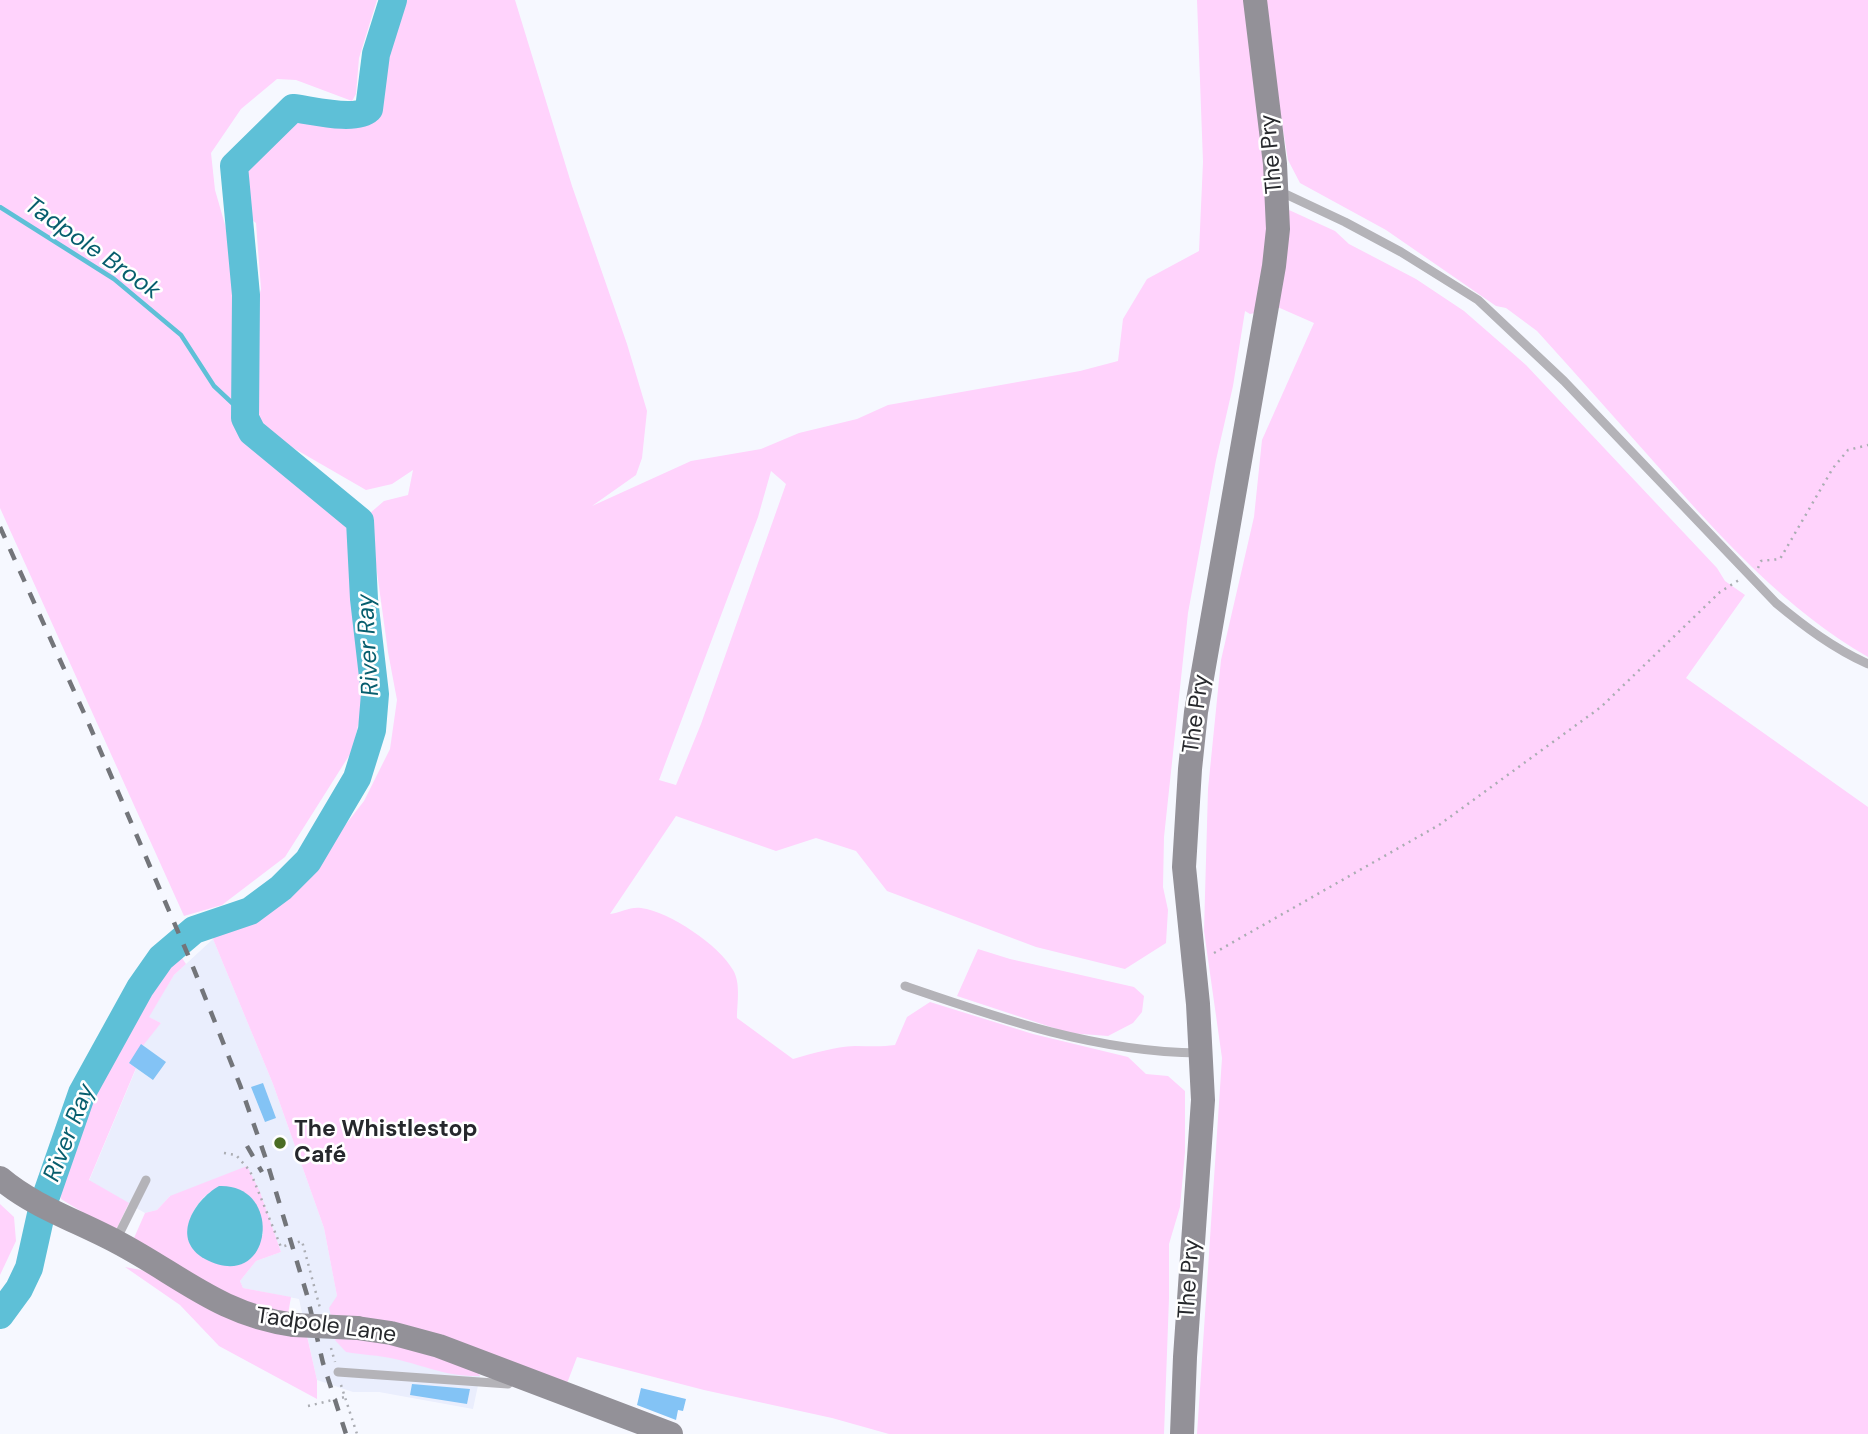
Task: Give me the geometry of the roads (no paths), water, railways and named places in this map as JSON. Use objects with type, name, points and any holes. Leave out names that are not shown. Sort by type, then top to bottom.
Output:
[{"type":"main road","name":"The Pry","points":[[1182,1434],[1185,1343],[1203,1100],[1184,867],[1191,758],[1278,229],[1277,190],[1255,0]]},
{"type":"main road","name":"Tadpole Lane","points":[[6,1183],[116,1241],[222,1305],[251,1316],[294,1325],[357,1328],[423,1341],[671,1434]]},
{"type":"lane","points":[[1277,190],[1401,252],[1478,300],[1564,381],[1750,577],[1812,633],[1868,664]]},
{"type":"lane","points":[[905,986],[1034,1029],[1070,1038],[1144,1051],[1201,1054]]},
{"type":"lane","points":[[116,1241],[146,1180]]},
{"type":"lane","points":[[338,1372],[508,1384],[516,1375]]},
{"type":"water","points":[[219,1186],[240,1190],[254,1201],[262,1217],[262,1235],[257,1251],[245,1262],[228,1266],[205,1259],[194,1251],[187,1232],[194,1211],[209,1193]]},
{"type":"waterway","name":"River Ray","points":[[0,1315],[19,1289],[29,1268],[43,1205],[82,1093],[140,988],[161,958],[194,930],[250,911],[281,888],[308,861],[357,778],[372,730],[375,694],[364,599],[360,521],[252,432],[245,418],[246,295],[234,166],[293,108],[344,115],[354,115],[369,109],[376,54],[393,0]]},
{"type":"waterway","name":"Tadpole Brook","points":[[0,207],[114,279],[181,335],[214,386],[245,415]]},
{"type":"railway","points":[[0,527],[88,722],[191,962],[240,1085],[267,1162],[307,1295],[323,1363],[346,1434]]},
{"type":"railway","points":[[247,1146],[262,1172]]},
{"type":"place","name":"The Whistlestop Café","points":[[280,1143]]}]
